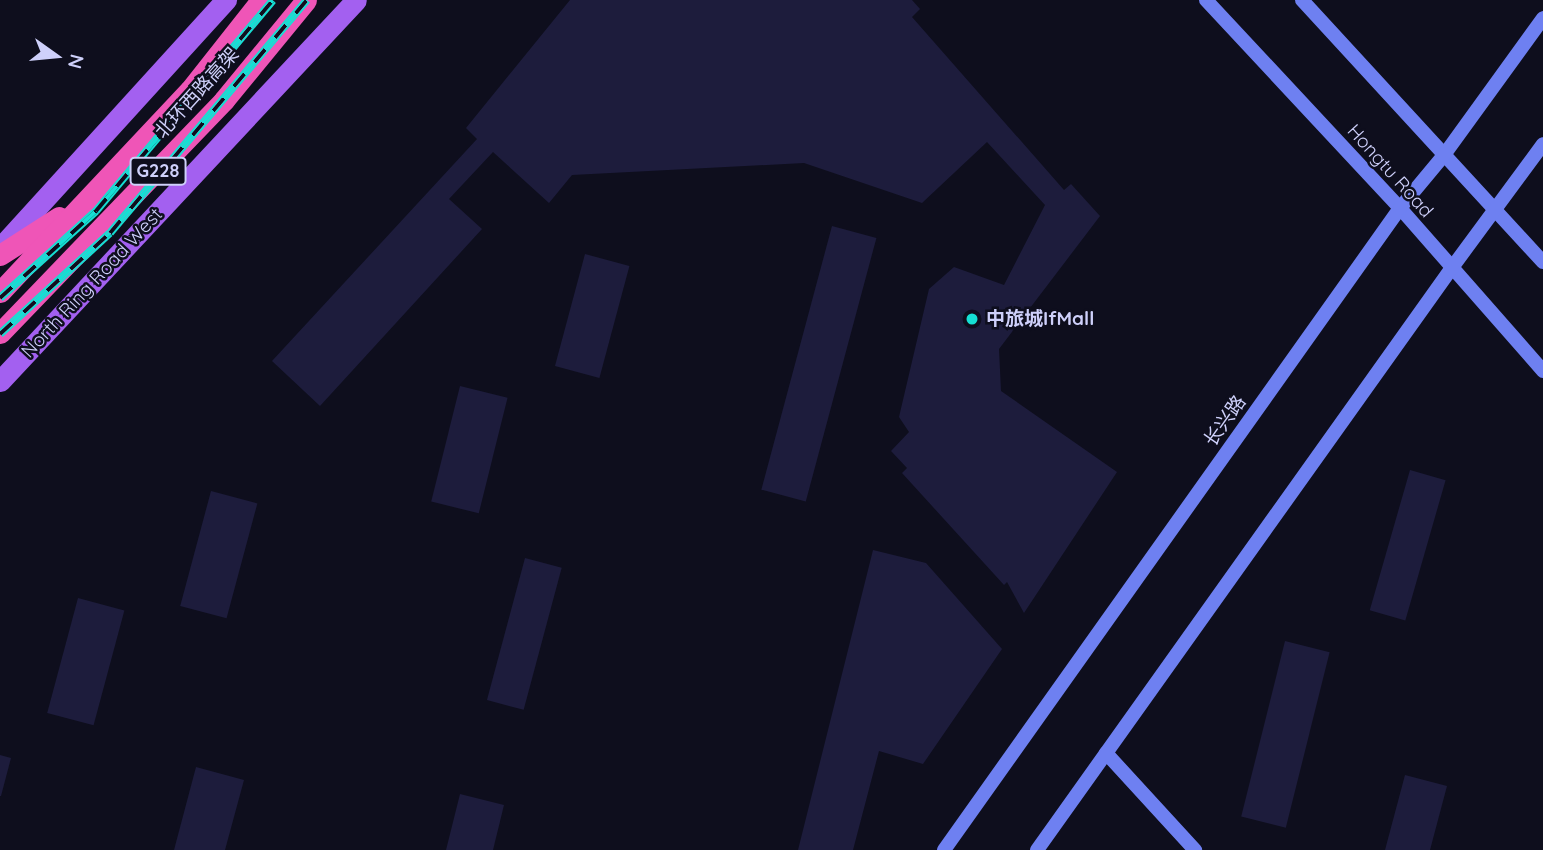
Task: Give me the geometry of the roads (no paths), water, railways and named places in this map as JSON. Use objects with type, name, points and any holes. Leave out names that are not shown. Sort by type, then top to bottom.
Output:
[{"type":"highway","name":"北环西路高架","points":[[0,292],[190,90],[261,0]]},
{"type":"highway","name":"北环西路高架","points":[[0,333],[224,100],[306,0]]},
{"type":"highway","points":[[0,255],[88,198]]},
{"type":"main road","points":[[0,248],[226,0]]},
{"type":"main road","name":"North Ring Road West","points":[[0,381],[356,0]]},
{"type":"main road","name":"Hongtu Road","points":[[1206,0],[1400,208],[1543,372]]},
{"type":"main road","points":[[1302,0],[1543,262]]},
{"type":"main road","name":"长兴路","points":[[944,850],[1400,208],[1444,155],[1543,18]]},
{"type":"main road","points":[[1037,850],[1543,144]]},
{"type":"main road","points":[[1105,753],[1195,850]]},
{"type":"railway","points":[[0,298],[96,211],[273,0]]},
{"type":"railway","points":[[0,334],[110,233],[307,0]]},
{"type":"place","name":"中旅城IfMall","points":[[972,319]]}]
